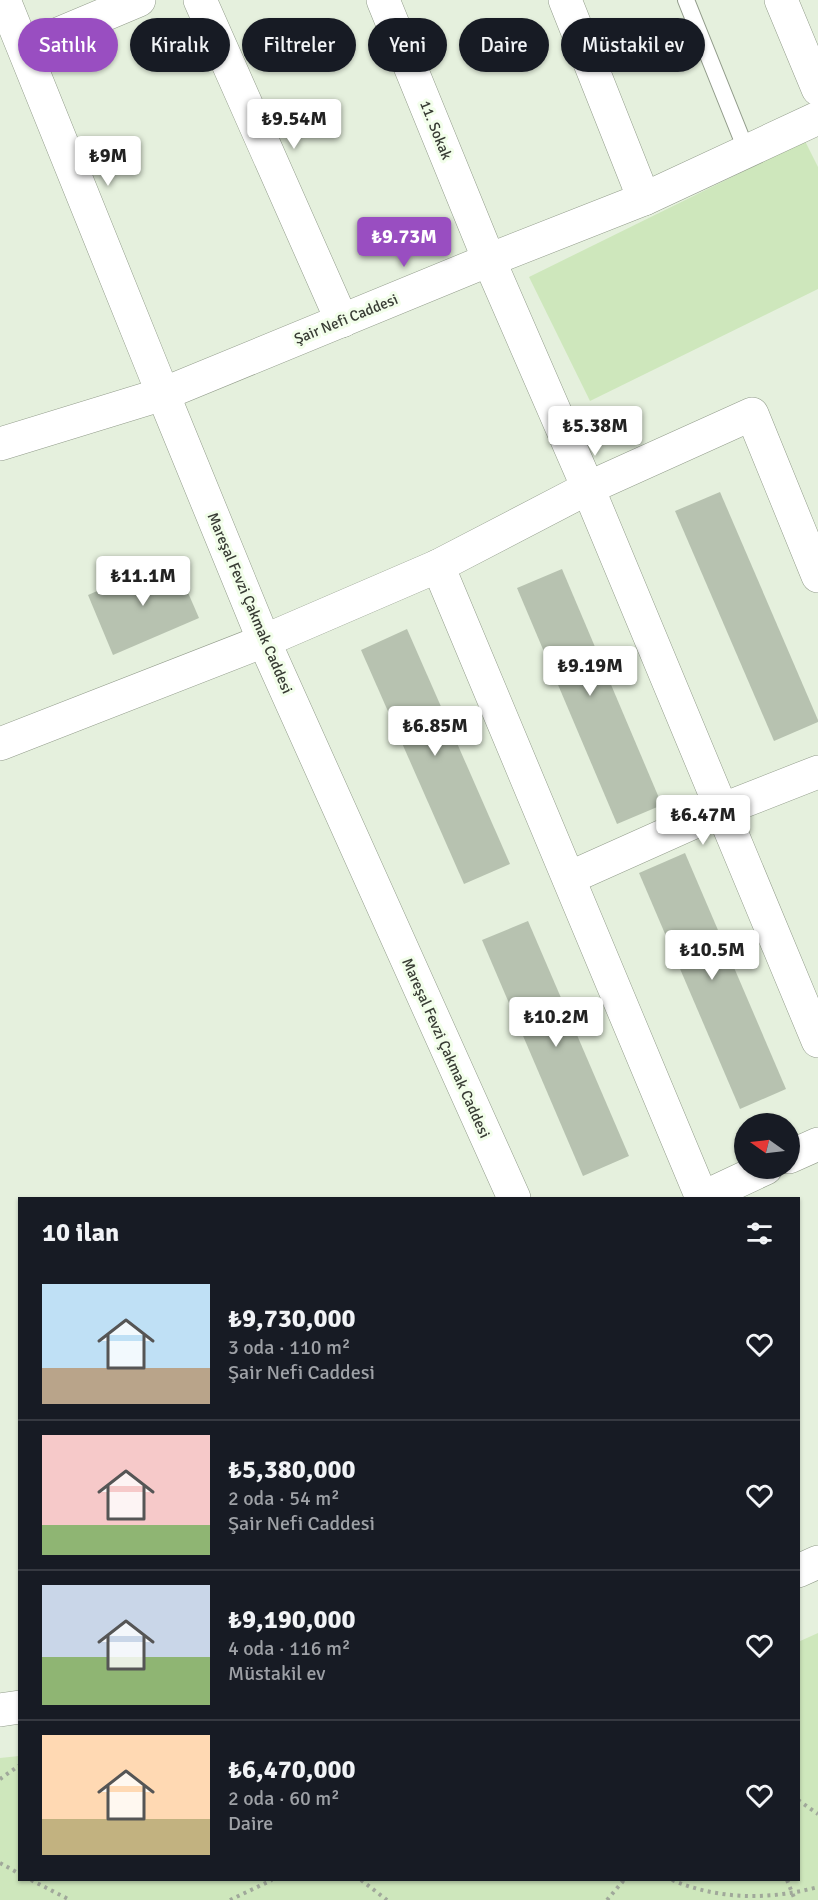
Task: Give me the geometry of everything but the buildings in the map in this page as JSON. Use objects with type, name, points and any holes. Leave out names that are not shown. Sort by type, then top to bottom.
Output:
[{"type":"street","name":"Mareşal Fevzi Çakmak Caddesi","points":[[4,0],[18,32]]},
{"type":"street","points":[[96,18],[139,0]]},
{"type":"street","points":[[200,0],[342,321]]},
{"type":"street","name":"11. Sokak","points":[[383,0],[489,260],[588,488],[818,1041]]},
{"type":"street","points":[[565,0],[644,199]]},
{"type":"street","points":[[781,0],[818,89]]},
{"type":"street","name":"Mareşal Fevzi Çakmak Caddesi","points":[[35,72],[264,641],[514,1197]]},
{"type":"street","name":"Şair Nefi Caddesi","points":[[0,444],[163,394],[644,199],[818,118]]},
{"type":"street","points":[[0,744],[264,641],[438,566],[588,488],[752,414],[818,576]]},
{"type":"street","points":[[438,566],[702,1197]]},
{"type":"street","points":[[569,878],[721,810],[818,772]]},
{"type":"street","points":[[800,1152],[818,1144]]},
{"type":"street","points":[[704,1197],[743,1179]]},
{"type":"street","points":[[800,1570],[818,1562]]},
{"type":"street","points":[[0,1710],[18,1707]]},
{"type":"lane","points":[[686,0],[747,152]]},
{"type":"path","points":[[0,1779],[18,1766]]},
{"type":"path","points":[[800,1801],[818,1814]]},
{"type":"path","points":[[0,1863],[18,1873]]},
{"type":"path","points":[[33,1881],[70,1900]]},
{"type":"path","points":[[230,1900],[270,1881]]},
{"type":"path","points":[[362,1881],[387,1900]]},
{"type":"path","points":[[607,1900],[623,1881]]},
{"type":"path","points":[[674,1881],[697,1891],[742,1900],[795,1898],[818,1887]]},
{"type":"path","points":[[787,1881],[795,1898]]},
{"type":"green space","points":[[805,141],[818,167],[818,289],[590,401],[529,277]]},
{"type":"green space","points":[[818,1633],[818,1900],[0,1900],[0,1758],[18,1756],[18,1881],[800,1881],[800,1641]]}]
